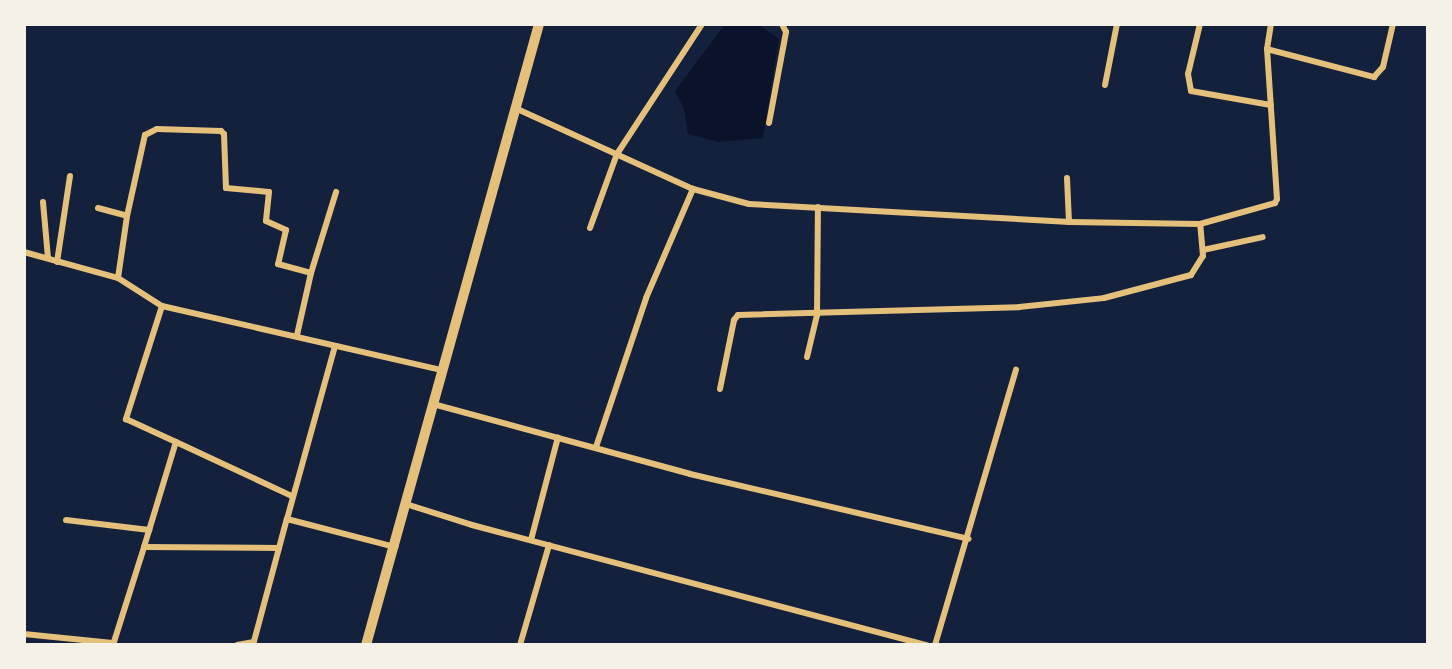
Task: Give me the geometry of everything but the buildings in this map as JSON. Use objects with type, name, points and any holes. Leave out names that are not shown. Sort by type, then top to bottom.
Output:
[{"type":"highway","points":[[366,645],[539,24]]},
{"type":"street","points":[[590,228],[617,154],[702,24]]},
{"type":"street","points":[[769,123],[786,32],[782,24]]},
{"type":"street","points":[[1105,85],[1117,24]]},
{"type":"street","points":[[1200,24],[1188,74],[1191,91],[1271,105]]},
{"type":"street","points":[[515,108],[693,189],[749,204],[1069,222],[1200,224],[1275,203],[1277,199],[1267,49],[1271,24]]},
{"type":"street","points":[[1267,49],[1374,77],[1383,67],[1393,24]]},
{"type":"street","points":[[118,278],[127,216],[149,130],[219,130],[224,134],[226,188],[268,191],[266,221],[286,230],[278,264],[311,273]]},
{"type":"street","points":[[57,262],[70,176]]},
{"type":"street","points":[[1067,178],[1069,222]]},
{"type":"street","points":[[596,447],[646,298],[693,189]]},
{"type":"street","points":[[297,335],[311,273],[336,192]]},
{"type":"street","points":[[43,202],[48,258]]},
{"type":"street","points":[[807,357],[817,315],[818,207]]},
{"type":"street","points":[[98,208],[127,216]]},
{"type":"street","points":[[720,389],[735,317],[1019,307],[1104,298],[1191,275],[1199,267],[1203,250],[1200,224]]},
{"type":"street","points":[[1203,250],[1263,237]]},
{"type":"street","points":[[25,254],[118,278],[162,306],[442,370]]},
{"type":"street","points":[[162,306],[126,419],[292,496]]},
{"type":"street","points":[[237,645],[254,644],[335,346]]},
{"type":"street","points":[[935,645],[969,539],[1016,370]]},
{"type":"street","points":[[432,403],[690,474],[969,539]]},
{"type":"street","points":[[531,540],[558,437]]},
{"type":"street","points":[[24,634],[113,644],[176,442]]},
{"type":"street","points":[[406,504],[927,645]]},
{"type":"street","points":[[287,519],[395,547]]},
{"type":"street","points":[[66,520],[149,530]]},
{"type":"street","points":[[520,645],[549,545]]},
{"type":"street","points":[[144,547],[279,548]]},
{"type":"water","points":[[725,24],[759,25],[779,39],[763,138],[719,142],[688,134],[684,109],[675,91]]}]
